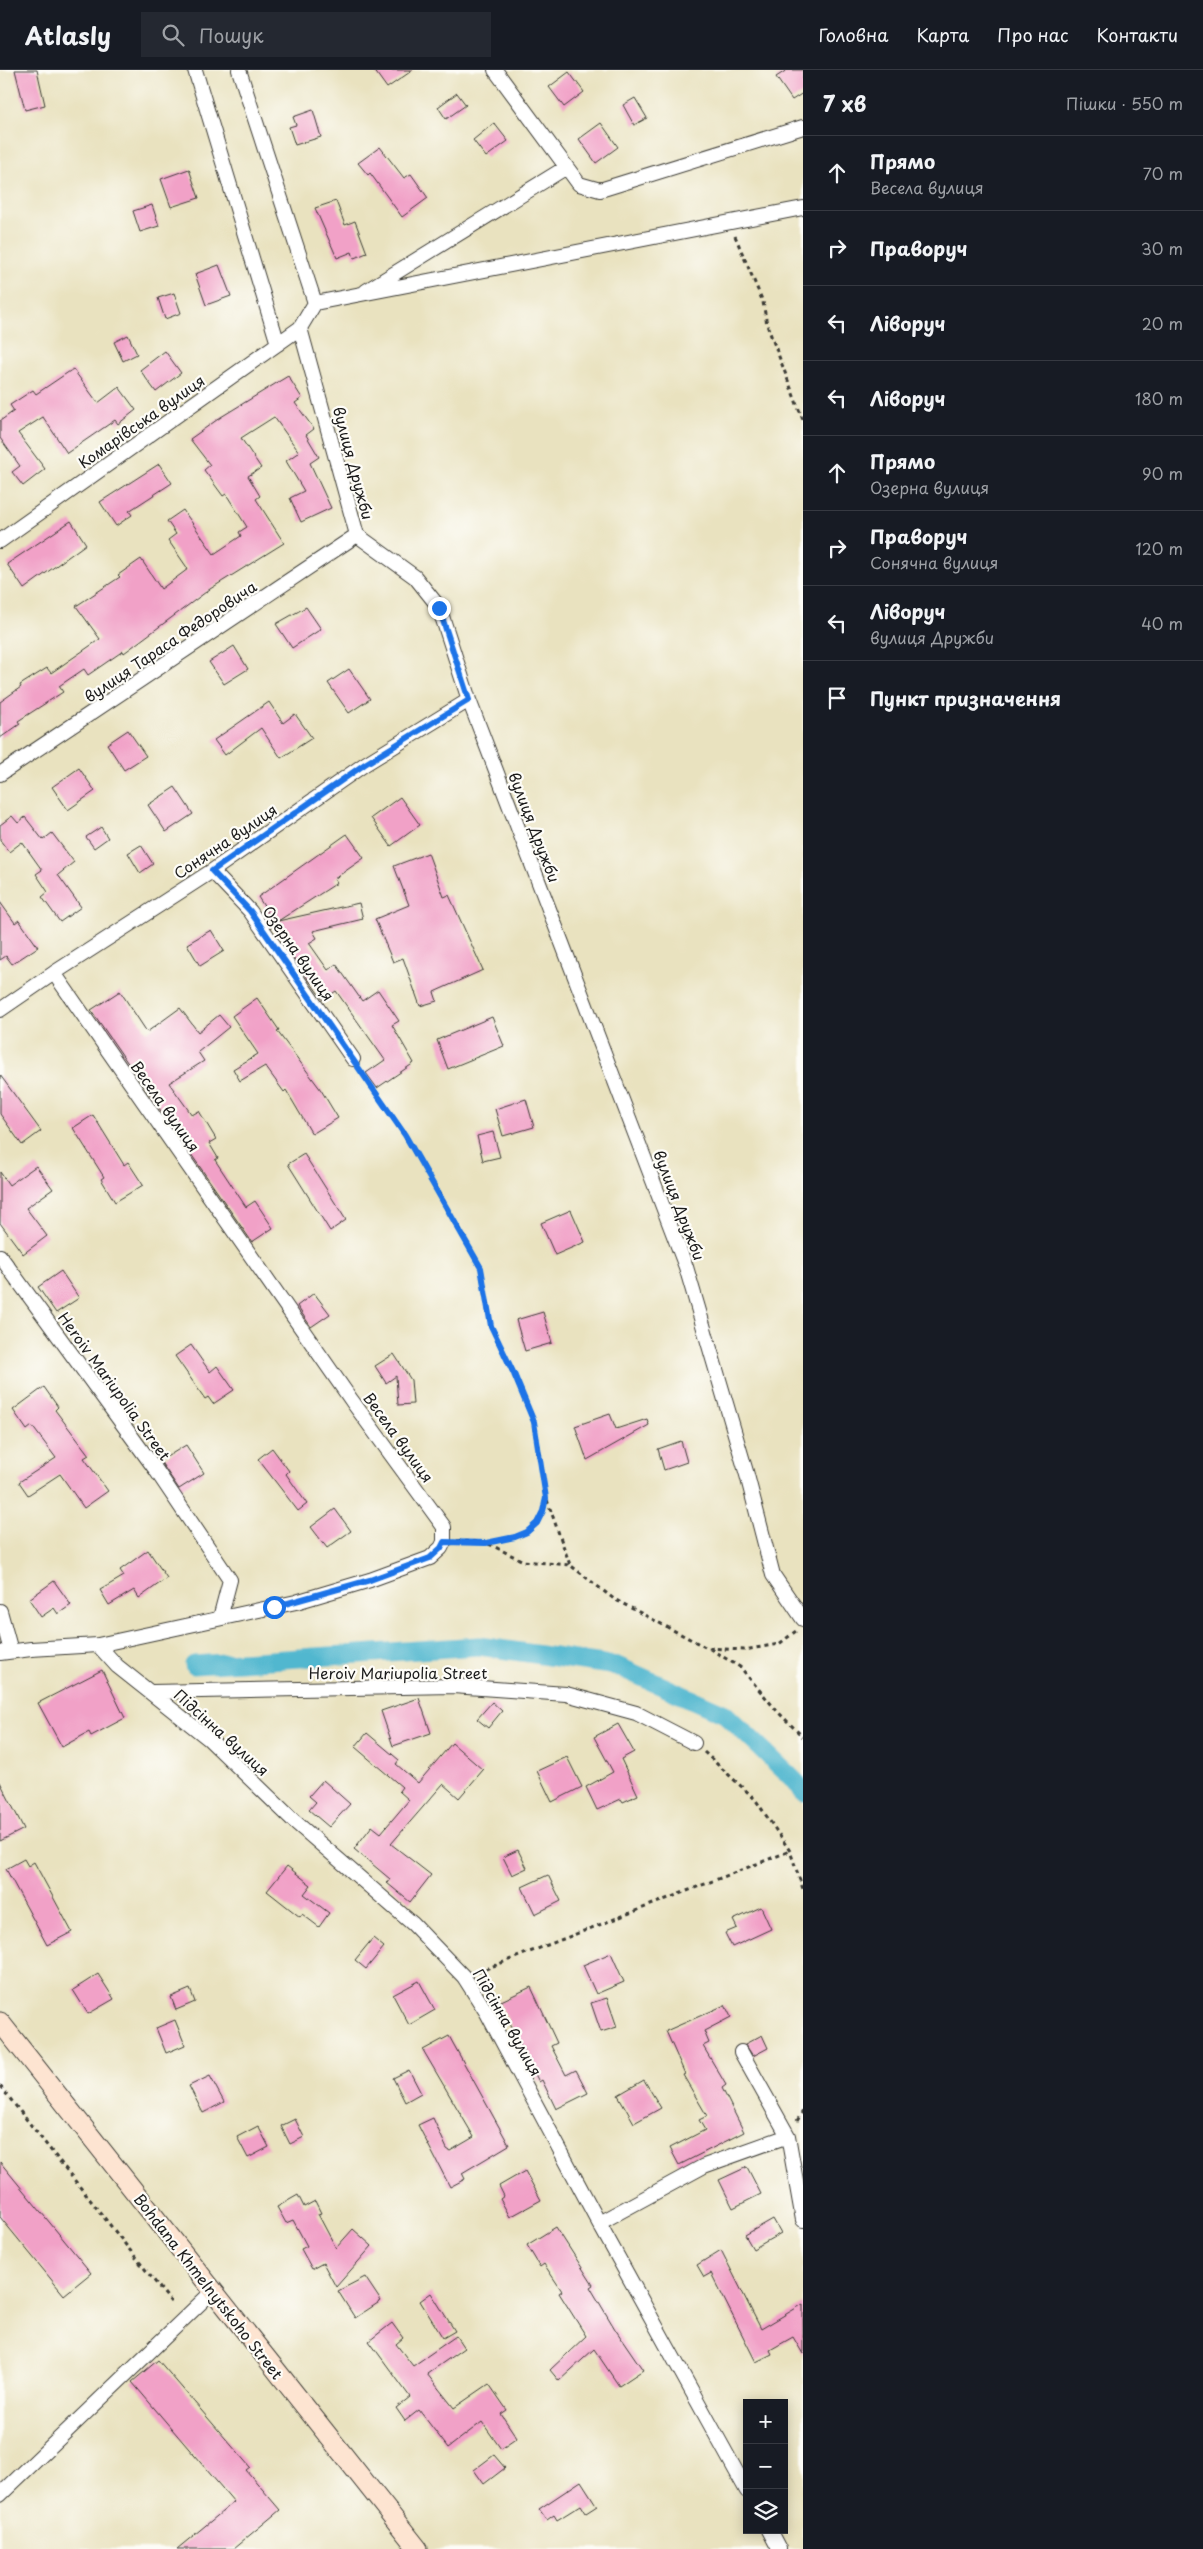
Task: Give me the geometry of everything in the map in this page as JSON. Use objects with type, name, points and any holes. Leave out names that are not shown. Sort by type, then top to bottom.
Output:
[{"type":"main road","name":"Bohdana Khmelnytskoho Street","points":[[0,2022],[418,2549]]},
{"type":"street","points":[[195,70],[278,344]]},
{"type":"street","points":[[239,70],[315,303]]},
{"type":"street","points":[[495,70],[565,168],[579,184],[600,190],[803,127]]},
{"type":"street","points":[[359,295],[565,168]]},
{"type":"street","points":[[300,328],[315,303],[730,224],[803,208]]},
{"type":"street","name":"Комарівська вулиця","points":[[0,541],[300,328]]},
{"type":"street","name":"вулиця Дружби","points":[[300,328],[358,535],[415,577],[439,608],[469,700],[686,1267],[747,1475],[773,1575],[803,1619]]},
{"type":"street","name":"вулиця Тараса Федоровича","points":[[0,774],[358,535]]},
{"type":"street","name":"Сонячна вулиця","points":[[0,1010],[212,871],[365,764],[469,700]]},
{"type":"street","name":"Озерна вулиця","points":[[212,871],[250,911],[353,1059]]},
{"type":"street","name":"Весела вулиця","points":[[54,973],[352,1401],[444,1527],[444,1542]]},
{"type":"street","name":"Heroiv Mariupolia Street","points":[[0,1256],[156,1470],[230,1580],[220,1618]]},
{"type":"street","points":[[0,1611],[6,1652],[98,1645],[274,1607],[370,1580],[430,1558],[441,1548],[444,1542]]},
{"type":"street","name":"Підсінна вулиця","points":[[98,1645],[117,1666],[202,1733],[293,1820],[432,1942],[464,1977],[495,2028],[599,2223],[746,2489]]},
{"type":"street","name":"Heroiv Mariupolia Street","points":[[152,1692],[453,1686],[566,1694],[636,1714],[694,1743]]},
{"type":"street","points":[[741,2052],[788,2136],[803,2220]]},
{"type":"street","points":[[599,2223],[704,2166],[788,2136]]},
{"type":"street","points":[[0,2495],[213,2291]]},
{"type":"street","points":[[771,2534],[779,2549]]},
{"type":"path","points":[[730,224],[763,302],[766,325],[803,420]]},
{"type":"path","points":[[353,1059],[405,1135],[481,1268],[491,1326],[534,1422],[546,1498],[570,1565],[614,1599],[740,1667],[777,1711],[803,1737]]},
{"type":"path","points":[[444,1542],[486,1543],[515,1537],[527,1532],[537,1523],[543,1511],[546,1498]]},
{"type":"path","points":[[486,1543],[523,1561],[570,1565]]},
{"type":"path","points":[[707,1648],[744,1650],[779,1644],[803,1626]]},
{"type":"path","points":[[694,1743],[755,1799],[790,1851],[803,1889]]},
{"type":"path","points":[[464,1977],[790,1851]]},
{"type":"path","points":[[0,2086],[171,2302]]},
{"type":"building","points":[[15,70],[37,70],[45,105],[25,110]]},
{"type":"building","points":[[374,70],[413,70],[387,88]]},
{"type":"building","points":[[787,70],[803,70],[803,93],[792,100],[776,77]]},
{"type":"building","points":[[569,72],[584,92],[564,107],[549,87]]},
{"type":"building","points":[[457,93],[466,105],[446,119],[438,107]]},
{"type":"building","points":[[635,98],[647,118],[634,125],[623,105]]},
{"type":"building","points":[[313,110],[321,137],[295,145],[289,127],[296,125],[293,117]]},
{"type":"building","points":[[494,123],[508,141],[486,157],[473,140]]},
{"type":"building","points":[[601,123],[618,147],[596,163],[579,139]]},
{"type":"building","points":[[380,147],[404,178],[411,174],[428,198],[402,217],[370,173],[368,175],[358,163]]},
{"type":"building","points":[[189,169],[199,198],[171,207],[161,179]]},
{"type":"building","points":[[336,201],[345,225],[355,221],[367,253],[354,258],[352,252],[337,258],[315,208]]},
{"type":"building","points":[[152,205],[159,226],[140,232],[133,211]]},
{"type":"building","points":[[219,265],[231,296],[206,305],[195,274]]},
{"type":"building","points":[[174,293],[181,313],[165,319],[158,298]]},
{"type":"building","points":[[128,335],[137,354],[123,361],[114,342]]},
{"type":"building","points":[[165,351],[181,373],[156,392],[140,370]]},
{"type":"building","points":[[73,369],[98,403],[119,387],[136,410],[118,424],[115,420],[67,453],[43,417],[18,433],[45,469],[23,486],[12,472],[20,466],[0,438],[0,421],[14,411],[10,405],[33,390],[36,394]]},
{"type":"building","points":[[288,376],[302,398],[295,403],[314,429],[306,435],[319,457],[310,463],[331,508],[301,522],[290,498],[304,491],[286,461],[299,452],[274,417],[241,438],[261,468],[248,476],[260,496],[256,499],[284,543],[210,589],[124,653],[123,651],[88,675],[84,669],[59,686],[63,692],[18,721],[20,724],[0,738],[0,702],[21,687],[20,685],[47,668],[51,673],[100,639],[76,606],[120,577],[118,575],[141,559],[161,589],[188,569],[168,540],[176,534],[167,521],[183,510],[214,554],[241,536],[239,532],[247,527],[226,494],[223,496],[204,470],[210,465],[190,439],[221,417]]},
{"type":"building","points":[[159,464],[172,483],[129,511],[132,515],[116,526],[100,502]]},
{"type":"building","points":[[71,521],[86,544],[24,589],[7,564]]},
{"type":"building","points":[[306,607],[321,629],[292,648],[276,624]]},
{"type":"building","points":[[234,646],[248,669],[224,684],[209,662]]},
{"type":"building","points":[[349,669],[370,699],[349,713],[328,683]]},
{"type":"building","points":[[269,702],[283,723],[295,714],[312,738],[281,758],[261,728],[225,755],[214,740]]},
{"type":"building","points":[[128,730],[146,756],[124,770],[107,744]]},
{"type":"building","points":[[79,768],[95,791],[68,810],[52,787]]},
{"type":"building","points":[[175,787],[193,814],[166,832],[148,805]]},
{"type":"building","points":[[400,797],[420,825],[391,846],[371,818]]},
{"type":"building","points":[[12,816],[18,823],[25,817],[43,840],[52,833],[74,862],[58,875],[81,907],[60,922],[42,897],[48,892],[36,874],[42,870],[22,842],[9,852],[0,840],[0,825]]},
{"type":"building","points":[[101,827],[108,838],[94,848],[86,837]]},
{"type":"building","points":[[347,834],[364,858],[334,879],[337,883],[278,921],[359,903],[363,919],[313,931],[317,938],[309,943],[328,970],[336,964],[362,1001],[378,990],[399,1021],[392,1025],[414,1063],[377,1088],[366,1073],[385,1060],[336,991],[323,1000],[281,941],[285,939],[258,897]]},
{"type":"building","points":[[141,845],[153,864],[140,873],[128,853]]},
{"type":"building","points":[[428,853],[444,897],[449,895],[483,970],[434,992],[437,1001],[420,1006],[403,958],[393,962],[375,919],[409,905],[394,866]]},
{"type":"building","points":[[0,902],[15,923],[19,920],[38,947],[12,964],[6,956],[0,960]]},
{"type":"building","points":[[211,930],[224,951],[200,966],[187,944]]},
{"type":"building","points":[[120,991],[147,1032],[180,1008],[198,1032],[219,1015],[229,1027],[198,1052],[204,1061],[169,1083],[192,1115],[199,1111],[216,1139],[209,1143],[218,1158],[215,1160],[246,1207],[255,1201],[273,1228],[252,1242],[91,1010]]},
{"type":"building","points":[[257,998],[279,1030],[277,1031],[321,1090],[338,1118],[312,1134],[286,1090],[284,1092],[265,1066],[240,1081],[233,1069],[258,1054],[232,1016]]},
{"type":"building","points":[[492,1017],[504,1046],[448,1069],[437,1040]]},
{"type":"building","points":[[0,1075],[41,1131],[22,1145],[0,1114]]},
{"type":"building","points":[[526,1099],[534,1127],[503,1136],[495,1109]]},
{"type":"building","points":[[93,1115],[124,1165],[128,1162],[143,1185],[115,1202],[101,1179],[104,1177],[73,1128]]},
{"type":"building","points":[[493,1132],[500,1157],[483,1161],[477,1136]]},
{"type":"building","points":[[304,1154],[346,1220],[330,1231],[288,1164]]},
{"type":"building","points":[[36,1166],[53,1189],[26,1208],[47,1236],[23,1254],[0,1223],[0,1172],[9,1185]]},
{"type":"building","points":[[571,1210],[585,1242],[555,1255],[541,1223]]},
{"type":"building","points":[[61,1271],[79,1298],[56,1313],[38,1287]]},
{"type":"building","points":[[314,1293],[330,1314],[311,1327],[297,1306]]},
{"type":"building","points":[[543,1312],[552,1343],[525,1351],[516,1320]]},
{"type":"building","points":[[191,1345],[210,1372],[217,1366],[234,1390],[213,1404],[208,1397],[205,1399],[175,1356]]},
{"type":"building","points":[[394,1354],[411,1380],[413,1404],[398,1405],[396,1376],[386,1383],[375,1366]]},
{"type":"building","points":[[44,1387],[58,1407],[55,1410],[89,1455],[84,1458],[108,1491],[84,1508],[60,1474],[28,1495],[19,1482],[56,1458],[32,1426],[27,1430],[13,1410]]},
{"type":"building","points":[[610,1414],[616,1429],[647,1419],[649,1425],[587,1460],[575,1426]]},
{"type":"building","points":[[681,1441],[687,1462],[664,1470],[658,1449]]},
{"type":"building","points":[[186,1445],[204,1473],[179,1489],[160,1461]]},
{"type":"building","points":[[272,1448],[289,1471],[286,1474],[307,1504],[298,1511],[258,1459]]},
{"type":"building","points":[[335,1509],[351,1531],[327,1548],[311,1527]]},
{"type":"building","points":[[148,1550],[167,1578],[139,1598],[134,1590],[109,1605],[100,1590],[124,1576],[120,1570]]},
{"type":"building","points":[[54,1581],[71,1605],[58,1614],[54,1608],[41,1617],[29,1599]]},
{"type":"building","points":[[102,1670],[125,1718],[91,1736],[89,1732],[62,1747],[38,1703]]},
{"type":"building","points":[[419,1698],[431,1733],[393,1746],[381,1711]]},
{"type":"building","points":[[492,1702],[502,1711],[488,1728],[477,1719]]},
{"type":"building","points":[[618,1724],[634,1752],[621,1759],[638,1795],[623,1802],[621,1799],[597,1810],[586,1787],[613,1772],[594,1737]]},
{"type":"building","points":[[367,1733],[399,1760],[396,1764],[418,1783],[452,1743],[483,1770],[459,1798],[443,1784],[391,1844],[431,1875],[410,1902],[387,1883],[390,1879],[354,1849],[372,1826],[381,1833],[409,1800],[399,1791],[402,1787],[355,1747]]},
{"type":"building","points":[[567,1757],[582,1787],[552,1802],[537,1771]]},
{"type":"building","points":[[323,1780],[350,1804],[329,1827],[309,1810],[316,1802],[309,1796]]},
{"type":"building","points":[[0,1782],[24,1829],[0,1841]]},
{"type":"building","points":[[518,1850],[527,1868],[512,1875],[503,1857]]},
{"type":"building","points":[[24,1859],[28,1866],[34,1862],[72,1932],[47,1945],[6,1869]]},
{"type":"building","points":[[287,1866],[311,1885],[304,1894],[329,1913],[319,1927],[302,1914],[300,1917],[267,1891]]},
{"type":"building","points":[[548,1875],[561,1901],[535,1914],[522,1887]]},
{"type":"building","points":[[761,1907],[771,1929],[732,1947],[725,1933],[737,1928],[733,1920]]},
{"type":"building","points":[[373,1938],[384,1947],[366,1969],[355,1960]]},
{"type":"building","points":[[611,1953],[624,1982],[596,1994],[583,1965]]},
{"type":"building","points":[[98,1974],[114,1999],[88,2014],[73,1990]]},
{"type":"building","points":[[419,1981],[435,2010],[409,2025],[393,1995]]},
{"type":"building","points":[[531,1987],[557,2043],[551,2046],[566,2075],[576,2070],[588,2093],[556,2109],[542,2080],[539,2082],[499,2002]]},
{"type":"building","points":[[190,1989],[195,2002],[176,2010],[171,1997]]},
{"type":"building","points":[[607,1998],[617,2027],[601,2032],[591,2003]]},
{"type":"building","points":[[725,2005],[731,2017],[704,2031],[709,2043],[703,2046],[726,2085],[722,2088],[744,2132],[679,2165],[670,2148],[705,2130],[699,2120],[707,2116],[683,2075],[685,2074],[666,2031]]},
{"type":"building","points":[[175,2020],[185,2045],[166,2053],[156,2028]]},
{"type":"building","points":[[762,2035],[768,2048],[753,2056],[745,2044]]},
{"type":"building","points":[[449,2036],[509,2145],[462,2173],[465,2179],[450,2187],[418,2125],[433,2118],[447,2149],[450,2151],[474,2137],[423,2050]]},
{"type":"building","points":[[409,2070],[421,2093],[405,2102],[393,2078]]},
{"type":"building","points":[[210,2076],[224,2102],[203,2113],[189,2086]]},
{"type":"building","points":[[644,2080],[661,2108],[634,2123],[618,2095]]},
{"type":"building","points":[[295,2119],[304,2137],[290,2144],[281,2126]]},
{"type":"building","points":[[258,2126],[269,2147],[248,2158],[237,2137]]},
{"type":"building","points":[[0,2162],[91,2273],[64,2295],[0,2217]]},
{"type":"building","points":[[747,2167],[761,2194],[733,2208],[719,2180]]},
{"type":"building","points":[[525,2171],[541,2200],[510,2217],[500,2199],[504,2196],[499,2186]]},
{"type":"building","points":[[298,2195],[304,2207],[315,2201],[321,2213],[318,2214],[336,2248],[353,2229],[372,2246],[336,2287],[323,2263],[312,2269],[301,2249],[307,2246],[293,2220],[286,2223],[277,2207]]},
{"type":"building","points":[[773,2219],[781,2233],[753,2249],[745,2235]]},
{"type":"building","points":[[556,2227],[593,2285],[590,2287],[615,2329],[643,2370],[619,2386],[594,2349],[559,2381],[550,2370],[586,2336],[559,2293],[562,2291],[544,2264],[540,2267],[527,2245]]},
{"type":"building","points":[[721,2250],[761,2329],[803,2304],[803,2354],[793,2337],[770,2350],[772,2354],[756,2362],[711,2273],[704,2277],[697,2265]]},
{"type":"building","points":[[365,2277],[381,2301],[355,2318],[338,2291]]},
{"type":"building","points":[[431,2293],[455,2331],[443,2338],[420,2301]]},
{"type":"building","points":[[392,2323],[403,2338],[396,2344],[413,2366],[456,2336],[464,2348],[427,2374],[454,2408],[489,2384],[507,2410],[501,2414],[517,2438],[501,2449],[482,2422],[448,2448],[419,2410],[405,2421],[396,2408],[410,2397],[369,2341]]},
{"type":"building","points":[[158,2360],[250,2467],[246,2470],[280,2510],[233,2549],[177,2549],[234,2502],[132,2382]]},
{"type":"building","points":[[494,2455],[505,2468],[484,2484],[474,2470]]},
{"type":"building","points":[[581,2481],[597,2506],[586,2513],[581,2505],[557,2520],[554,2515],[547,2520],[539,2509]]},
{"type":"waterway","points":[[194,1665],[479,1646],[617,1666],[725,1714],[794,1780],[803,1792]]},
{"type":"route","points":[[274,1607],[370,1580],[430,1558],[436,1554],[444,1542],[486,1543],[515,1537],[527,1532],[537,1523],[543,1511],[546,1498],[534,1422],[491,1326],[481,1268],[405,1135],[250,911],[212,871],[365,764],[469,700],[439,608]]}]
